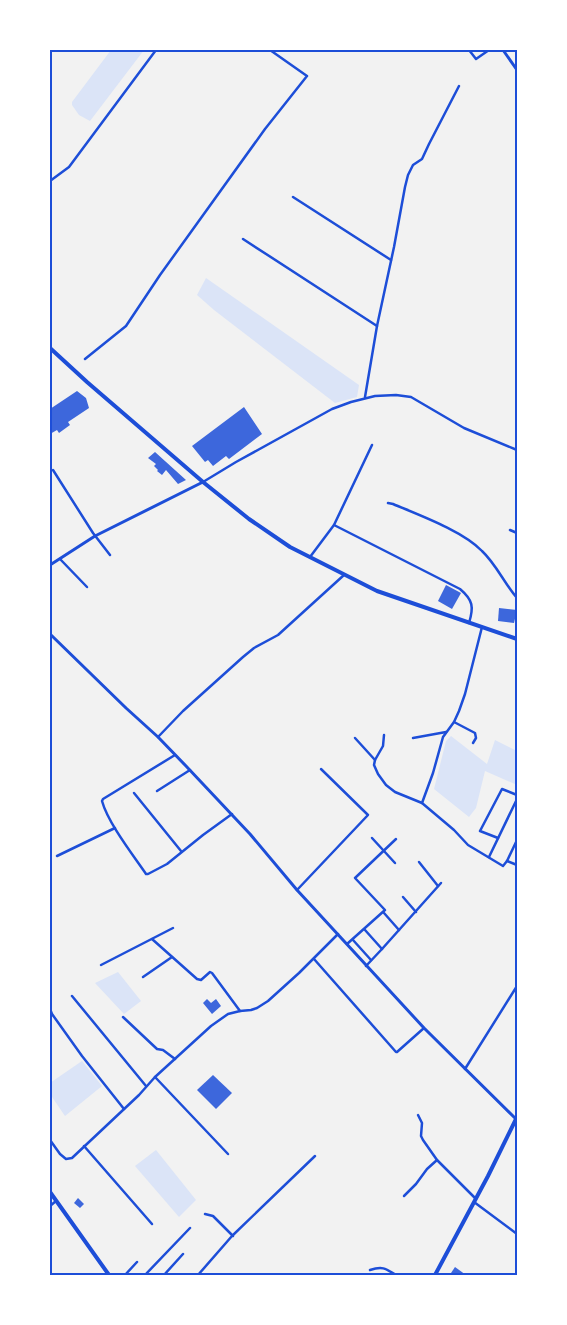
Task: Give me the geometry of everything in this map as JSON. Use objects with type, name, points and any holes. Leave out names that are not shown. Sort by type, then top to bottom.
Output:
[{"type":"main road","points":[[50,348],[203,482],[264,530],[290,547],[377,591],[517,639]]},
{"type":"main road","points":[[435,1275],[516,1118]]},
{"type":"main road","points":[[50,1192],[109,1275]]},
{"type":"street","points":[[50,181],[69,167],[156,50]]},
{"type":"street","points":[[85,359],[126,326],[143,299],[307,76],[270,50]]},
{"type":"street","points":[[469,50],[476,59],[489,50]]},
{"type":"street","points":[[503,50],[517,70]]},
{"type":"street","points":[[364,398],[408,175],[413,165],[422,159],[428,144],[460,86]]},
{"type":"street","points":[[293,197],[391,260]]},
{"type":"street","points":[[243,239],[377,326]]},
{"type":"street","points":[[50,565],[95,536],[203,482],[332,409],[364,398],[396,395],[411,397],[464,428],[517,450]]},
{"type":"street","points":[[310,558],[334,525],[372,446]]},
{"type":"street","points":[[53,470],[95,536],[110,555]]},
{"type":"street","points":[[388,503],[445,527],[474,543],[484,552],[517,598]]},
{"type":"street","points":[[334,525],[460,589],[472,604],[469,622]]},
{"type":"street","points":[[510,530],[517,533]]},
{"type":"street","points":[[60,558],[87,587]]},
{"type":"street","points":[[158,737],[182,711],[243,657],[254,648],[278,635],[344,575]]},
{"type":"street","points":[[422,803],[443,737],[454,722],[465,694],[482,627]]},
{"type":"street","points":[[50,634],[190,770],[232,814],[297,890],[424,1028],[516,1118]]},
{"type":"street","points":[[454,722],[475,733],[476,738],[473,743]]},
{"type":"street","points":[[413,738],[446,732]]},
{"type":"street","points":[[384,735],[383,746],[374,765],[386,785],[395,792],[422,803],[454,830],[468,845],[503,866],[517,840]]},
{"type":"street","points":[[356,738],[375,760]]},
{"type":"street","points":[[175,755],[103,799],[102,803],[146,874],[167,864],[232,814]]},
{"type":"street","points":[[297,890],[368,815],[321,769]]},
{"type":"street","points":[[157,791],[190,770]]},
{"type":"street","points":[[498,838],[480,831],[502,789],[517,795]]},
{"type":"street","points":[[134,793],[181,852]]},
{"type":"street","points":[[489,857],[517,800]]},
{"type":"street","points":[[57,856],[116,828]]},
{"type":"street","points":[[372,838],[395,863]]},
{"type":"street","points":[[347,944],[384,910],[355,878],[396,839]]},
{"type":"street","points":[[507,861],[517,865]]},
{"type":"street","points":[[419,862],[438,886]]},
{"type":"street","points":[[366,966],[441,883]]},
{"type":"street","points":[[403,897],[416,912]]},
{"type":"street","points":[[384,913],[399,930]]},
{"type":"street","points":[[101,965],[173,928]]},
{"type":"street","points":[[365,930],[382,949]]},
{"type":"street","points":[[50,1140],[66,1159],[72,1158],[155,1077],[211,1026],[228,1014],[251,1010],[268,1001],[338,934]]},
{"type":"street","points":[[152,939],[197,979],[202,980],[210,972],[212,973],[240,1011]]},
{"type":"street","points":[[353,940],[371,960]]},
{"type":"street","points":[[142,977],[172,957]]},
{"type":"street","points":[[314,959],[396,1052],[424,1028]]},
{"type":"street","points":[[465,1069],[517,986]]},
{"type":"street","points":[[72,996],[146,1086]]},
{"type":"street","points":[[50,1009],[82,1056],[124,1109]]},
{"type":"street","points":[[123,1017],[157,1049],[163,1050],[174,1059]]},
{"type":"street","points":[[155,1077],[228,1154]]},
{"type":"street","points":[[418,1115],[422,1123],[421,1137],[436,1160],[475,1200],[517,1234]]},
{"type":"street","points":[[84,1146],[152,1224]]},
{"type":"street","points":[[198,1275],[233,1236],[315,1156]]},
{"type":"street","points":[[404,1196],[436,1160]]},
{"type":"street","points":[[50,1206],[56,1201]]},
{"type":"street","points":[[205,1214],[213,1216],[233,1236]]},
{"type":"street","points":[[145,1275],[190,1228]]},
{"type":"street","points":[[164,1275],[183,1254]]},
{"type":"street","points":[[124,1275],[137,1262]]},
{"type":"street","points":[[370,1270],[380,1267],[396,1275]]},
{"type":"shaded area","points":[[111,50],[144,50],[90,121],[79,115],[72,102]]},
{"type":"shaded area","points":[[206,278],[359,385],[357,397],[335,403],[214,310],[197,295]]},
{"type":"shaded area","points":[[451,736],[487,764],[495,740],[517,751],[517,785],[485,771],[476,808],[469,817],[434,789],[446,741]]},
{"type":"shaded area","points":[[118,972],[141,1001],[124,1014],[95,983]]},
{"type":"shaded area","points":[[82,1061],[102,1086],[65,1116],[50,1094],[50,1083]]},
{"type":"shaded area","points":[[156,1150],[196,1200],[179,1217],[135,1166]]},
{"type":"building","points":[[77,391],[86,398],[89,408],[68,422],[70,425],[59,433],[57,430],[50,434],[50,409]]},
{"type":"building","points":[[244,407],[262,434],[229,459],[226,456],[213,466],[208,460],[205,462],[192,446]]},
{"type":"building","points":[[155,452],[186,480],[178,484],[166,470],[162,475],[157,471],[154,466],[156,464],[148,458]]},
{"type":"building","points":[[446,585],[461,593],[452,609],[438,601]]},
{"type":"building","points":[[499,608],[517,610],[514,623],[498,621]]},
{"type":"building","points":[[207,999],[211,1003],[216,999],[221,1006],[212,1014],[203,1003]]},
{"type":"building","points":[[213,1075],[232,1093],[216,1109],[197,1090]]},
{"type":"building","points":[[78,1198],[84,1204],[80,1208],[74,1203]]},
{"type":"building","points":[[455,1267],[466,1275],[454,1275],[451,1273]]}]
